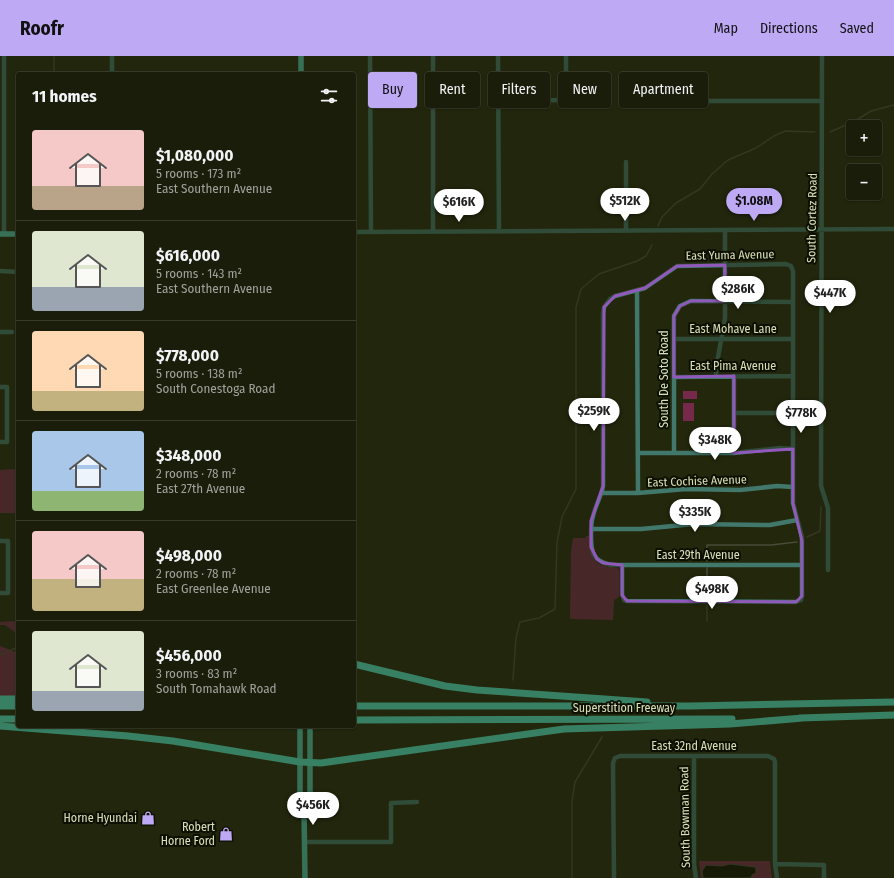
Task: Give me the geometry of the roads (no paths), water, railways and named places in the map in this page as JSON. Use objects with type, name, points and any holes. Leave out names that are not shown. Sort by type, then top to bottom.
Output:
[{"type":"highway","points":[[356,664],[445,686],[691,706]]},
{"type":"highway","points":[[0,699],[16,698]]},
{"type":"highway","name":"Superstition Freeway","points":[[356,706],[691,706],[857,703],[894,700]]},
{"type":"highway","points":[[0,706],[16,706]]},
{"type":"highway","name":"Superstition Freeway","points":[[356,720],[706,719],[894,715]]},
{"type":"highway","points":[[26,728],[172,741],[300,762],[321,762],[564,729],[730,724],[803,718]]},
{"type":"highway","points":[[0,719],[16,719]]},
{"type":"highway","points":[[0,726],[16,727]]},
{"type":"main road","points":[[301,56],[301,72]]},
{"type":"main road","points":[[2,234],[16,234]]},
{"type":"main road","points":[[300,728],[300,803],[304,811],[305,878]]},
{"type":"main road","points":[[304,811],[310,803],[310,728]]},
{"type":"street","points":[[2,234],[2,70],[4,56]]},
{"type":"street","points":[[112,56],[112,72]]},
{"type":"street","points":[[370,56],[371,232]]},
{"type":"street","points":[[433,56],[433,232]]},
{"type":"street","points":[[498,56],[498,72]]},
{"type":"street","points":[[550,100],[566,100],[566,56]]},
{"type":"street","name":"South Cortez Road","points":[[822,56],[821,486],[828,508],[828,570]]},
{"type":"street","points":[[708,100],[822,101]]},
{"type":"street","points":[[498,108],[499,231]]},
{"type":"street","points":[[626,162],[626,231]]},
{"type":"street","points":[[356,232],[894,229]]},
{"type":"street","points":[[716,376],[725,318],[725,230]]},
{"type":"street","name":"East Yuma Avenue","points":[[602,493],[603,313],[607,302],[615,296],[645,288],[677,266],[786,264],[791,266],[793,272],[793,302]]},
{"type":"street","points":[[0,271],[16,272]]},
{"type":"street","points":[[638,290],[638,493]]},
{"type":"street","name":"South De Soto Road","points":[[674,453],[674,316],[680,306],[691,301],[725,302]]},
{"type":"street","points":[[622,565],[622,595],[624,600],[627,601],[796,602],[801,600],[802,537],[794,509],[793,487],[793,302],[725,302]]},
{"type":"street","points":[[0,332],[12,332]]},
{"type":"street","name":"East Mohave Lane","points":[[674,339],[793,339]]},
{"type":"street","points":[[734,376],[734,453]]},
{"type":"street","name":"East Pima Avenue","points":[[674,377],[793,376]]},
{"type":"street","points":[[0,387],[7,387],[7,442],[0,442]]},
{"type":"street","points":[[734,413],[821,413]]},
{"type":"street","points":[[638,453],[734,453],[780,448],[793,449]]},
{"type":"street","name":"East Cochise Avenue","points":[[602,493],[638,493],[686,489],[740,490],[777,486],[793,487]]},
{"type":"street","points":[[602,493],[593,515],[591,529],[641,529],[694,524],[770,525],[797,520]]},
{"type":"street","name":"East 29th Avenue","points":[[591,529],[591,547],[593,554],[603,563],[622,565],[802,565]]},
{"type":"street","points":[[0,541],[8,541],[8,593],[0,593]]},
{"type":"street","name":"East 32nd Avenue","points":[[614,878],[613,763],[615,758],[620,756],[768,756],[774,758],[775,864]]},
{"type":"street","name":"South Bowman Road","points":[[694,756],[694,864],[696,878]]},
{"type":"street","points":[[305,842],[391,842],[391,804],[417,802]]},
{"type":"street","points":[[777,878],[775,864],[824,864],[824,878]]},
{"type":"waterway","points":[[54,56],[54,72]]},
{"type":"waterway","points":[[830,132],[855,121],[871,111],[894,105]]},
{"type":"waterway","points":[[658,226],[662,217],[676,203],[700,189],[712,174],[728,160],[756,148],[774,136],[785,131],[815,132]]},
{"type":"waterway","points":[[513,680],[516,638],[520,622],[539,618],[555,609],[557,542],[562,517],[576,489],[576,307],[581,289],[599,274],[637,261],[646,256],[652,245]]},
{"type":"waterway","points":[[807,537],[820,531],[821,507]]},
{"type":"waterway","points":[[707,561],[707,545],[771,545],[797,542]]},
{"type":"waterway","points":[[707,568],[707,597]]},
{"type":"waterway","points":[[707,605],[707,621]]},
{"type":"waterway","points":[[0,655],[16,648]]},
{"type":"waterway","points":[[572,878],[572,801],[575,782],[602,737]]},
{"type":"place","name":"Horne Hyundai","points":[[148,818]]},
{"type":"place","name":"Robert Horne Ford","points":[[226,834]]}]
